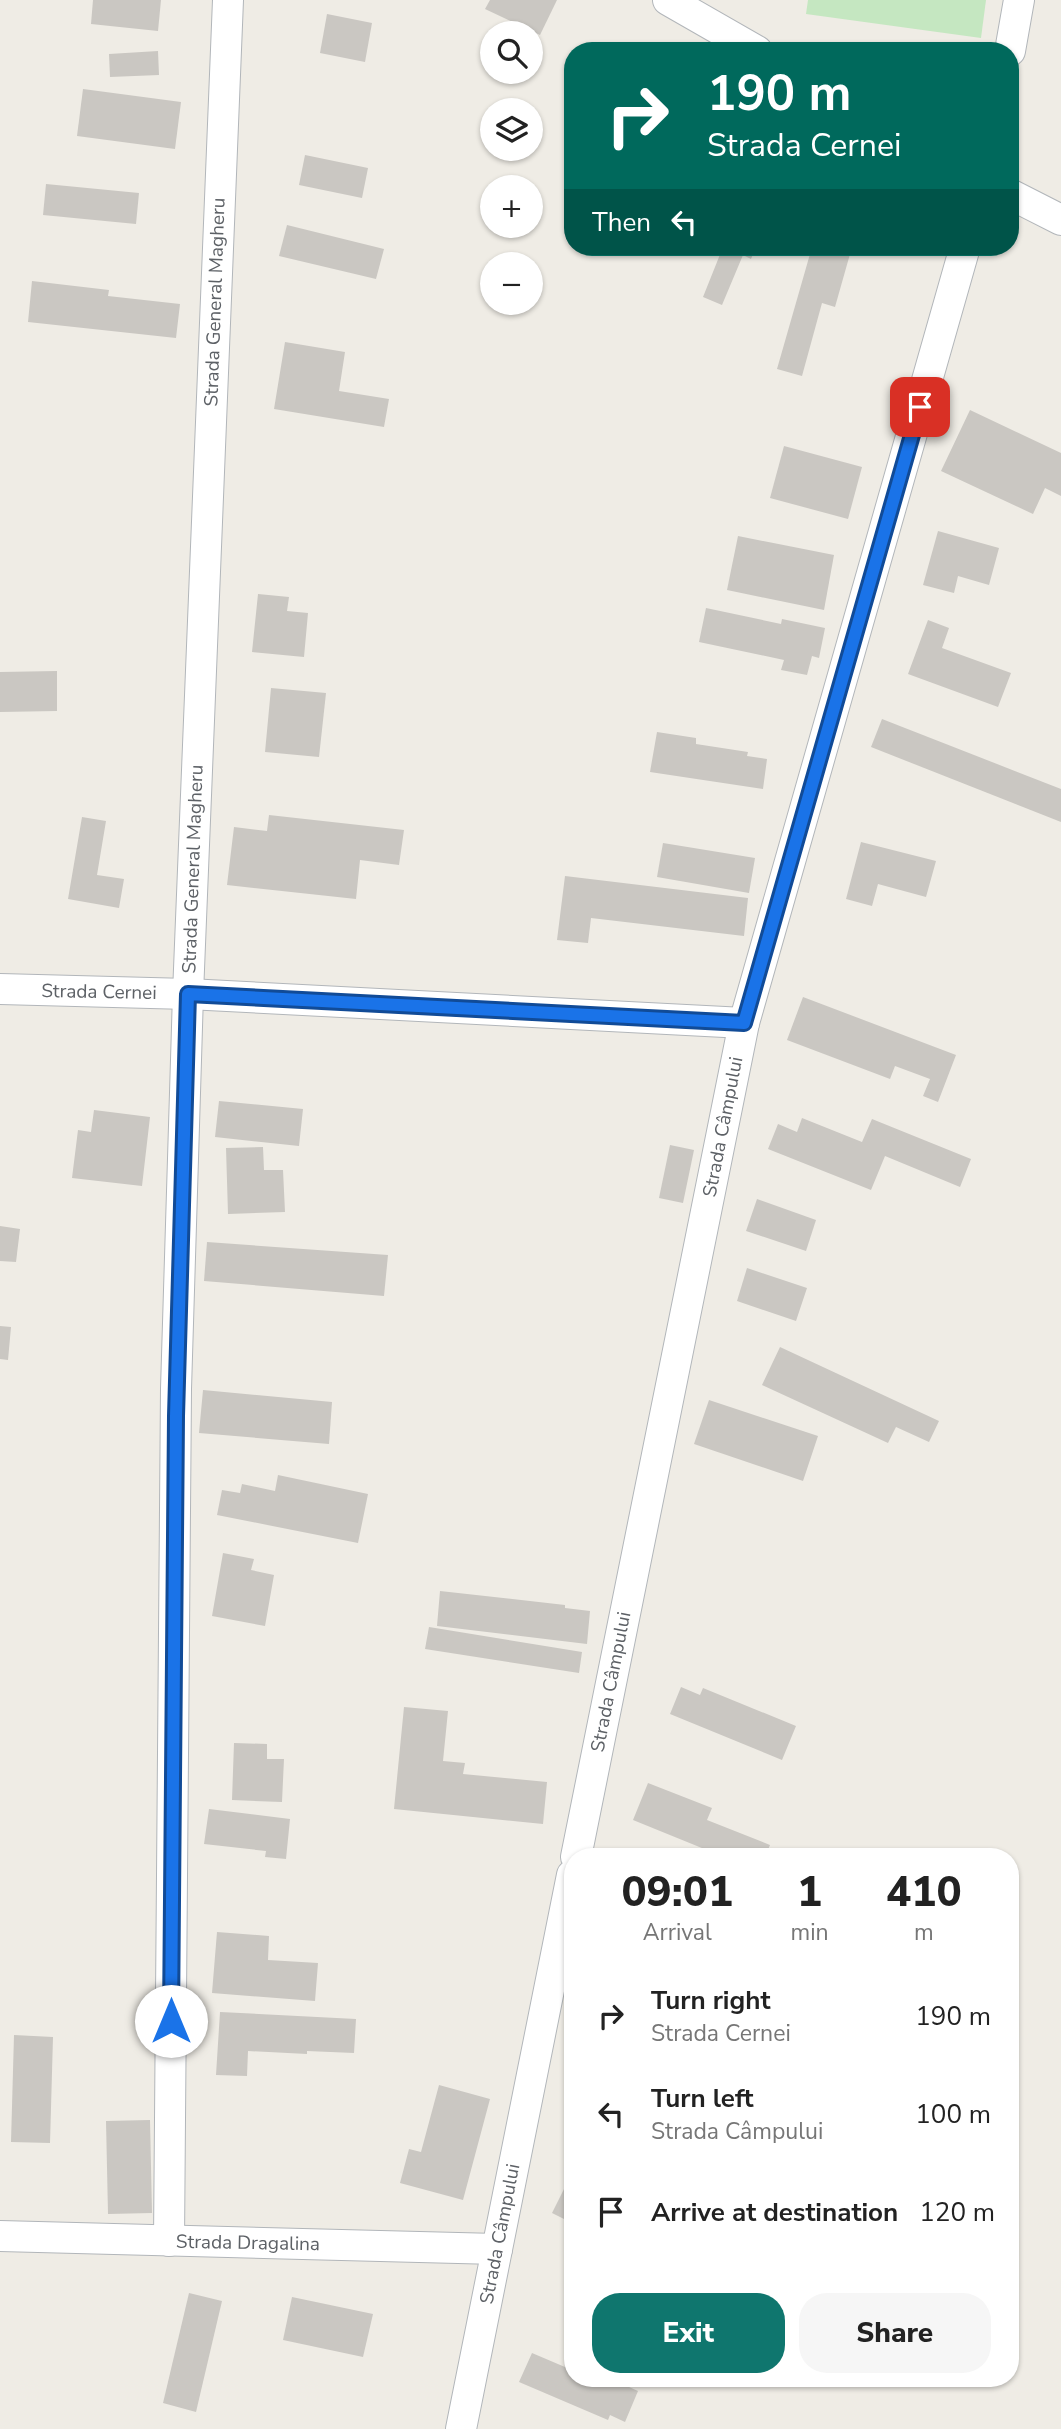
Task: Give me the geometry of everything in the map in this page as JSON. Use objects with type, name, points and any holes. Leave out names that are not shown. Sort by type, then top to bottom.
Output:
[{"type":"street","name":"Strada General Magheru","points":[[169,2241],[176,1416],[188,994],[228,0]]},
{"type":"street","points":[[668,0],[741,42]]},
{"type":"street","points":[[1012,42],[1019,0]]},
{"type":"street","points":[[1019,199],[1061,220]]},
{"type":"street","name":"Strada Câmpului","points":[[578,1848],[744,1023],[962,256]]},
{"type":"street","name":"Strada Cernei","points":[[0,989],[188,994],[744,1023]]},
{"type":"street","name":"Strada Câmpului","points":[[461,2429],[564,1915]]},
{"type":"street","name":"Strada Dragalina","points":[[0,2236],[497,2249]]},
{"type":"green space","points":[[808,0],[986,0],[981,38],[806,14]]},
{"type":"building","points":[[93,0],[161,0],[158,31],[91,24]]},
{"type":"building","points":[[490,0],[557,0],[543,29],[543,21],[510,21],[485,9]]},
{"type":"building","points":[[327,14],[372,23],[365,62],[320,53]]},
{"type":"building","points":[[158,51],[159,75],[110,77],[109,54]]},
{"type":"building","points":[[83,89],[181,102],[175,149],[77,136]]},
{"type":"building","points":[[305,155],[368,168],[362,198],[299,185]]},
{"type":"building","points":[[46,184],[139,193],[136,224],[43,215]]},
{"type":"building","points":[[287,225],[384,249],[376,279],[279,256]]},
{"type":"building","points":[[719,256],[743,256],[722,305],[703,297]]},
{"type":"building","points":[[809,256],[849,256],[835,307],[822,303],[802,376],[777,369]]},
{"type":"building","points":[[32,281],[109,290],[108,296],[180,304],[176,338],[28,322]]},
{"type":"building","points":[[285,342],[345,352],[339,391],[389,399],[384,427],[274,409]]},
{"type":"building","points":[[970,410],[1061,453],[1061,496],[1045,488],[1033,514],[941,471]]},
{"type":"building","points":[[784,446],[862,467],[848,519],[770,498]]},
{"type":"building","points":[[938,531],[999,548],[989,585],[958,576],[954,593],[923,585]]},
{"type":"building","points":[[738,536],[834,555],[824,610],[727,590]]},
{"type":"building","points":[[258,594],[289,597],[287,611],[308,613],[304,657],[252,652]]},
{"type":"building","points":[[706,608],[781,624],[782,619],[825,628],[819,658],[812,656],[807,675],[781,670],[784,660],[699,642]]},
{"type":"building","points":[[928,620],[949,628],[942,648],[1011,673],[998,707],[908,674]]},
{"type":"building","points":[[57,671],[57,711],[0,712],[0,672]]},
{"type":"building","points":[[271,688],[326,693],[319,757],[265,752]]},
{"type":"building","points":[[882,719],[1061,789],[1061,822],[871,747]]},
{"type":"building","points":[[657,732],[696,738],[696,744],[748,752],[747,756],[767,759],[763,789],[650,772]]},
{"type":"building","points":[[269,815],[404,830],[399,865],[360,860],[356,899],[227,885],[234,827],[267,831]]},
{"type":"building","points":[[82,817],[106,821],[97,875],[124,879],[119,908],[68,899]]},
{"type":"building","points":[[861,842],[936,861],[926,897],[878,884],[872,906],[846,899]]},
{"type":"building","points":[[663,843],[755,858],[749,893],[657,877]]},
{"type":"building","points":[[565,876],[748,898],[744,936],[591,918],[588,943],[557,940]]},
{"type":"building","points":[[803,997],[956,1055],[938,1102],[923,1096],[930,1079],[895,1066],[890,1079],[787,1040]]},
{"type":"building","points":[[219,1101],[303,1109],[299,1146],[215,1137]]},
{"type":"building","points":[[94,1110],[150,1117],[142,1186],[72,1178],[78,1130],[91,1132]]},
{"type":"building","points":[[802,1118],[862,1142],[872,1119],[971,1159],[960,1187],[885,1156],[871,1190],[768,1149],[778,1124],[797,1132]]},
{"type":"building","points":[[670,1145],[694,1150],[683,1203],[659,1198]]},
{"type":"building","points":[[263,1147],[264,1170],[283,1170],[285,1212],[228,1214],[226,1148]]},
{"type":"building","points":[[757,1199],[816,1220],[806,1251],[746,1231]]},
{"type":"building","points":[[0,1226],[20,1229],[16,1262],[0,1261]]},
{"type":"building","points":[[207,1242],[388,1255],[384,1296],[204,1281]]},
{"type":"building","points":[[747,1268],[807,1288],[796,1321],[737,1301]]},
{"type":"building","points":[[0,1326],[11,1327],[8,1360],[0,1359]]},
{"type":"building","points":[[780,1347],[939,1421],[929,1442],[896,1427],[888,1443],[762,1385]]},
{"type":"building","points":[[203,1390],[332,1402],[329,1444],[199,1433]]},
{"type":"building","points":[[709,1400],[818,1436],[803,1481],[694,1444]]},
{"type":"building","points":[[278,1475],[368,1494],[358,1543],[217,1515],[222,1490],[240,1493],[242,1484],[275,1491]]},
{"type":"building","points":[[223,1553],[254,1559],[251,1570],[274,1575],[265,1626],[212,1616]]},
{"type":"building","points":[[440,1591],[565,1605],[565,1608],[590,1611],[587,1644],[437,1626]]},
{"type":"building","points":[[429,1627],[582,1652],[579,1673],[425,1649]]},
{"type":"building","points":[[681,1687],[700,1695],[703,1688],[796,1726],[782,1760],[670,1714]]},
{"type":"building","points":[[404,1707],[448,1711],[443,1761],[465,1763],[463,1774],[547,1782],[543,1824],[394,1809]]},
{"type":"building","points":[[234,1743],[267,1744],[267,1759],[284,1759],[282,1802],[232,1800]]},
{"type":"building","points":[[648,1783],[712,1808],[707,1820],[770,1845],[769,1848],[702,1848],[633,1820]]},
{"type":"building","points":[[209,1809],[290,1819],[286,1859],[265,1857],[266,1851],[204,1844]]},
{"type":"building","points":[[217,1932],[269,1936],[268,1960],[318,1963],[315,2001],[212,1993]]},
{"type":"building","points":[[220,2012],[356,2019],[354,2053],[248,2051],[247,2076],[216,2075]]},
{"type":"building","points":[[14,2035],[53,2037],[50,2143],[11,2142]]},
{"type":"building","points":[[439,2085],[490,2099],[463,2200],[400,2183],[409,2149],[421,2152]]},
{"type":"building","points":[[150,2120],[152,2213],[108,2214],[106,2121]]},
{"type":"building","points":[[564,2189],[564,2219],[552,2213]]},
{"type":"building","points":[[189,2293],[222,2301],[196,2412],[163,2403]]},
{"type":"building","points":[[292,2297],[373,2314],[363,2357],[283,2340]]},
{"type":"building","points":[[532,2353],[564,2367],[564,2387],[629,2387],[638,2391],[625,2422],[610,2415],[608,2420],[519,2382]]},
{"type":"route","points":[[171,2021],[176,1416],[188,994],[744,1023],[920,407]]}]
